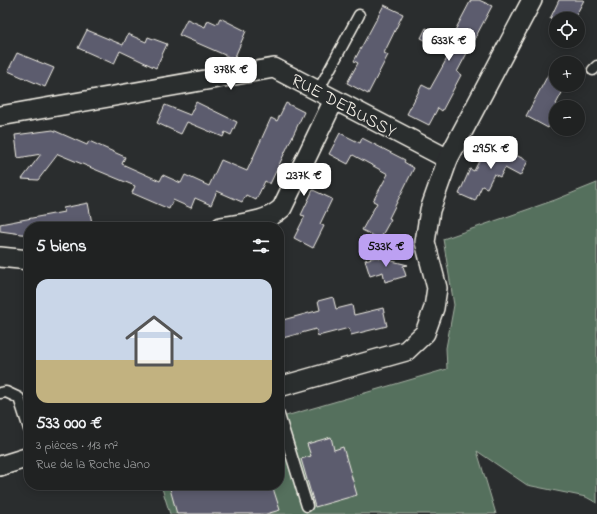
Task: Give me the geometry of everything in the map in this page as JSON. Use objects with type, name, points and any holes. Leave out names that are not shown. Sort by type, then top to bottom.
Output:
[{"type":"street","points":[[284,386],[406,351],[425,333],[434,308],[437,288],[425,242],[430,210],[448,159],[532,0]]},
{"type":"street","name":"RUE DEBUSSY","points":[[0,116],[274,68],[448,159]]},
{"type":"street","points":[[248,222],[264,219],[275,214],[282,208],[334,100]]},
{"type":"street","points":[[0,257],[24,259]]},
{"type":"street","points":[[0,466],[24,459]]},
{"type":"lane","points":[[318,91],[359,15]]},
{"type":"lane","points":[[0,393],[6,392],[19,398],[24,414]]},
{"type":"lane","points":[[284,432],[306,506]]},
{"type":"green space","points":[[597,183],[597,503],[586,497],[527,485],[477,451],[496,514],[170,514],[163,490],[284,490],[284,417],[447,369],[446,348],[454,305],[443,239],[555,200]]},
{"type":"building","points":[[471,0],[479,0],[492,6],[457,72],[461,75],[442,111],[438,108],[429,125],[407,114],[422,85],[430,89],[450,53],[421,38],[426,28],[450,40]]},
{"type":"building","points":[[559,0],[584,0],[578,12],[553,12]]},
{"type":"building","points":[[384,5],[403,14],[384,53],[388,55],[368,94],[347,83],[358,63],[354,61]]},
{"type":"building","points":[[220,18],[246,31],[234,59],[179,35],[187,19],[205,27],[208,20],[217,24]]},
{"type":"building","points":[[87,30],[123,45],[128,34],[146,42],[148,37],[167,44],[156,68],[120,51],[114,64],[78,48]]},
{"type":"building","points":[[17,53],[54,68],[45,87],[8,71]]},
{"type":"building","points":[[549,73],[549,92],[562,92],[558,100],[549,100],[548,128],[526,116]]},
{"type":"building","points":[[196,102],[237,122],[231,135],[225,132],[223,137],[187,122],[181,134],[157,123],[165,105],[190,115]]},
{"type":"building","points":[[286,103],[304,112],[270,184],[265,181],[256,200],[246,195],[242,202],[217,191],[211,205],[195,198],[191,208],[173,200],[169,209],[132,193],[135,186],[58,154],[38,180],[22,179],[41,154],[18,158],[15,135],[53,130],[87,145],[89,141],[125,157],[122,164],[160,181],[163,175],[181,183],[185,175],[209,186],[221,160],[247,171],[271,118],[277,121]]},
{"type":"building","points":[[340,133],[360,143],[362,138],[405,160],[404,162],[414,168],[389,218],[391,219],[380,239],[362,230],[377,203],[373,201],[388,174],[353,155],[348,164],[329,154]]},
{"type":"building","points":[[491,143],[528,161],[520,176],[505,168],[500,177],[494,174],[487,188],[482,186],[475,201],[459,194],[470,169],[474,171],[481,157],[484,158]]},
{"type":"building","points":[[313,190],[332,199],[320,224],[324,226],[313,248],[294,238],[305,216],[301,215]]},
{"type":"building","points":[[88,203],[92,222],[24,222],[24,234],[0,231],[0,224],[64,212],[63,208]]},
{"type":"building","points":[[376,257],[408,265],[403,266],[406,276],[385,282],[383,272],[370,276],[365,260]]},
{"type":"building","points":[[333,297],[336,309],[352,305],[354,315],[383,308],[387,326],[351,335],[349,328],[318,336],[316,329],[284,338],[284,320],[320,310],[318,301]]},
{"type":"building","points":[[331,437],[334,450],[343,447],[357,495],[315,507],[301,459],[311,456],[307,444]]},
{"type":"building","points":[[170,490],[274,490],[280,510],[266,514],[177,514]]}]
